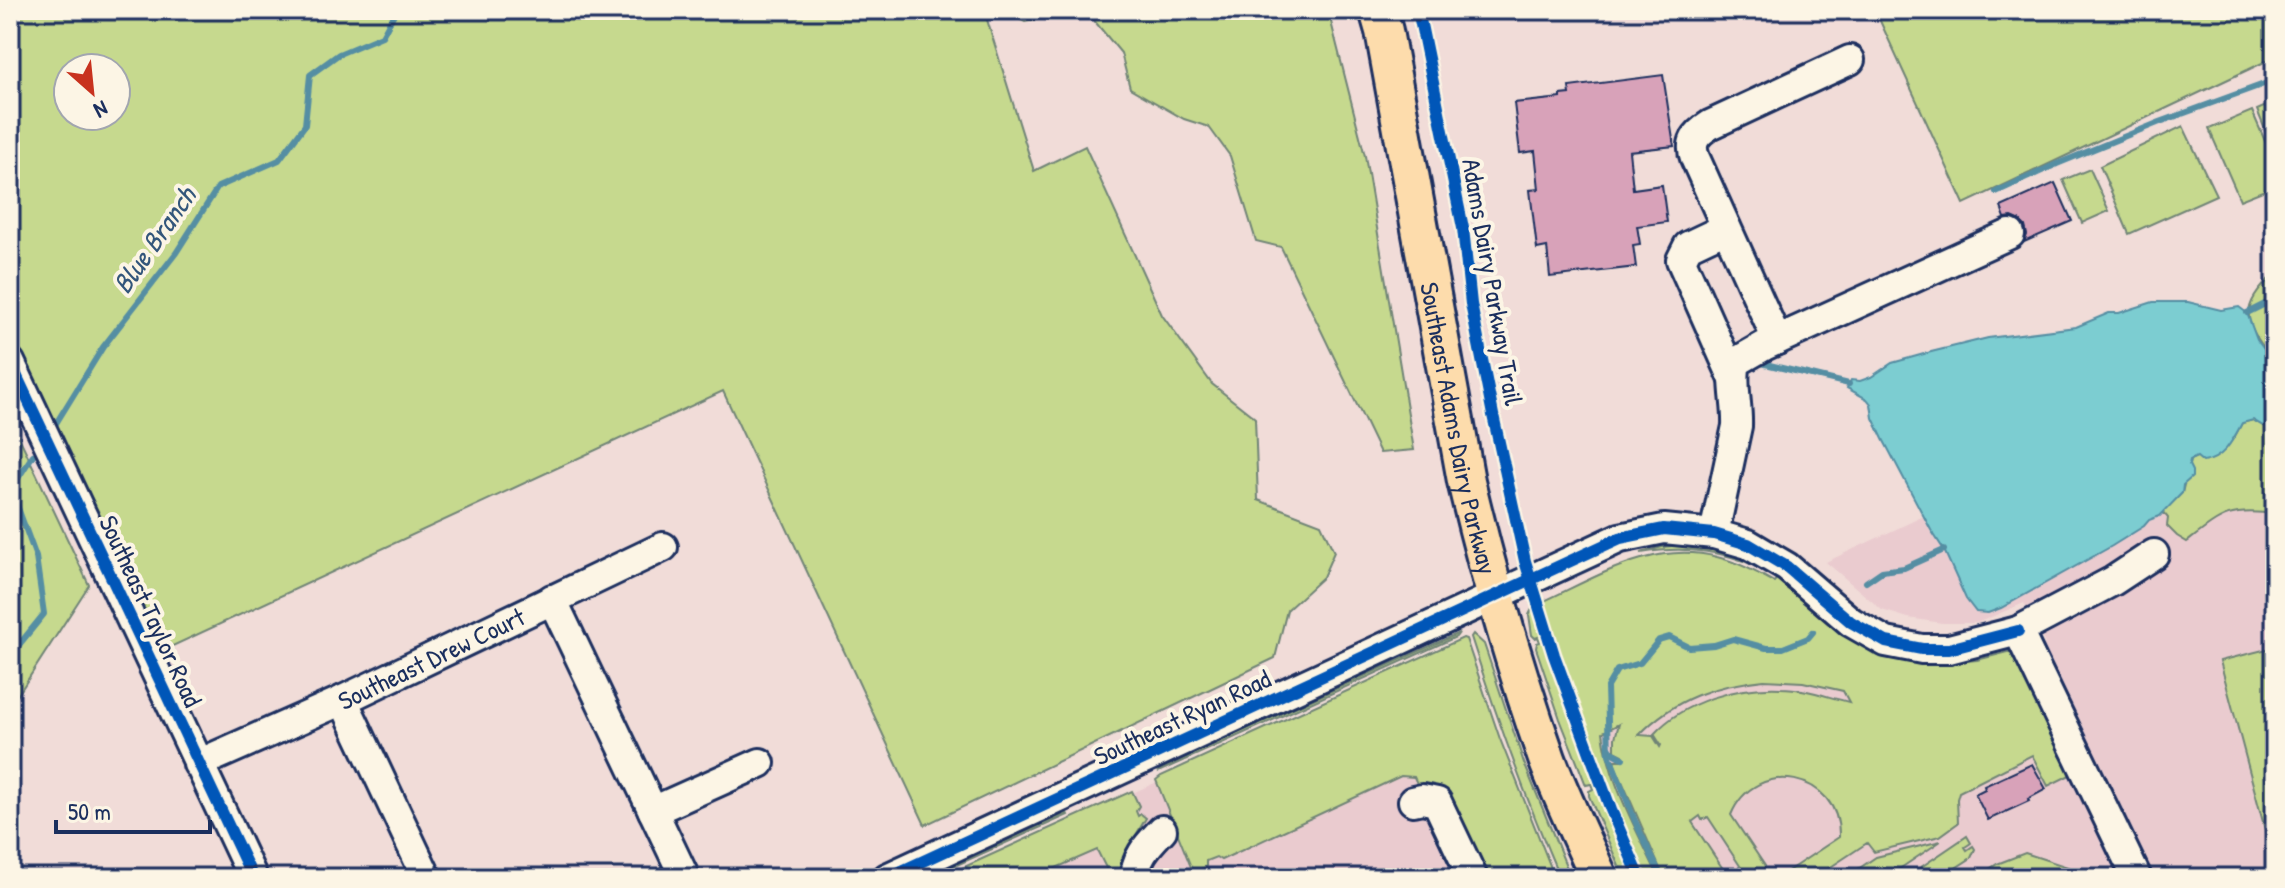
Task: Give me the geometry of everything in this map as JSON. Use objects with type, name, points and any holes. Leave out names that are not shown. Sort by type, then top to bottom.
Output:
[{"type":"main road","name":"Southeast Adams Dairy Parkway","points":[[1378,10],[1466,481],[1496,597],[1548,760],[1599,878]]},
{"type":"street","points":[[1777,340],[1692,149],[1694,140],[1699,132],[1710,125],[1850,60]]},
{"type":"street","points":[[1714,534],[1737,426],[1737,409],[1733,377],[1681,260],[1688,246],[1726,228]]},
{"type":"street","points":[[1733,377],[1736,362],[1748,354],[2010,234]]},
{"type":"street","name":"Southeast Taylor Road","points":[[10,362],[253,878]]},
{"type":"street","name":"Southeast Ryan Road","points":[[887,878],[1620,538],[1664,529],[1714,534],[1748,544],[1787,567],[1851,622],[1886,642],[1922,649],[1949,649],[2018,631],[2113,581],[2154,554]]},
{"type":"street","name":"Southeast Drew Court","points":[[198,764],[343,700],[663,547]]},
{"type":"street","points":[[552,599],[685,878]]},
{"type":"street","points":[[2018,631],[2137,878]]},
{"type":"street","points":[[343,700],[427,878]]},
{"type":"street","points":[[653,811],[760,763]]},
{"type":"street","points":[[1413,801],[1437,802],[1473,878]]},
{"type":"street","points":[[1135,878],[1140,858],[1162,830]]},
{"type":"shaded area","points":[[2275,351],[2275,878],[1656,878],[1568,678],[1995,666],[2045,644],[2024,603],[1977,623],[1942,623],[1908,618],[1882,610],[1826,562]]},
{"type":"shaded area","points":[[1451,648],[1536,878],[946,878]]},
{"type":"green space","points":[[10,10],[984,10],[1034,171],[1085,146],[1162,315],[1212,384],[1255,418],[1258,500],[1321,524],[1334,552],[1323,577],[1287,610],[1275,658],[925,825],[723,391],[164,650],[10,329]]},
{"type":"green space","points":[[1001,10],[1328,10],[1365,156],[1414,450],[1380,453],[1281,247],[1256,241],[1230,156],[1209,127],[1184,119],[1130,88],[1121,53],[1092,18],[1067,13],[1025,22]]},
{"type":"green space","points":[[1875,10],[2275,10],[2275,57],[1964,204]]},
{"type":"green space","points":[[2275,102],[2275,154],[2257,110]]},
{"type":"green space","points":[[2252,111],[2275,164],[2275,186],[2240,200],[2209,129]]},
{"type":"green space","points":[[2183,126],[2216,195],[2129,234],[2100,166]]},
{"type":"green space","points":[[2090,169],[2109,211],[2082,223],[2063,180]]},
{"type":"green space","points":[[2275,273],[2275,364],[2257,338],[2249,318],[2254,298]]},
{"type":"green space","points":[[10,418],[89,585],[10,707]]},
{"type":"green space","points":[[2275,418],[2275,514],[2236,513],[2209,525],[2187,542],[2177,536],[2167,526],[2168,518],[2163,512],[2182,493],[2190,460],[2235,436],[2242,423],[2253,420],[2264,426]]},
{"type":"green space","points":[[1691,544],[1739,554],[1788,584],[1786,588],[1790,591],[1793,588],[1941,663],[1977,660],[2012,651],[2062,750],[2058,752],[2061,757],[2065,755],[2074,773],[2048,786],[2032,755],[1959,792],[1958,823],[1940,836],[1874,852],[1867,843],[1814,878],[1789,878],[1788,871],[1839,837],[1836,815],[1826,798],[1812,786],[1795,780],[1776,779],[1758,785],[1743,796],[1731,815],[1765,866],[1761,878],[1748,878],[1708,817],[1702,820],[1700,816],[1692,822],[1729,878],[1664,878],[1615,765],[1614,760],[1623,760],[1624,757],[1615,751],[1619,724],[1603,732],[1606,751],[1618,788],[1659,878],[1645,878],[1594,756],[1542,602],[1626,564],[1671,553],[1717,557],[1740,564],[1774,582],[1777,578],[1745,562],[1712,552],[1677,550],[1641,553]],"holes":[[[1764,680],[1803,682],[1843,691],[1849,702],[1790,688],[1747,690],[1696,704],[1666,722],[1654,734],[1660,747],[1653,736],[1639,735],[1681,703],[1712,690]]]},
{"type":"green space","points":[[1533,607],[1594,780],[1635,878],[1624,878],[1589,796],[1589,791],[1593,789],[1591,784],[1586,785],[1560,719],[1536,648],[1540,642],[1538,637],[1532,635],[1529,615]]},
{"type":"green space","points":[[1459,633],[1456,637],[1158,772],[1161,768]]},
{"type":"green space","points":[[1473,634],[1484,644],[1524,763],[1571,878],[1560,878],[1535,819],[1491,698],[1471,637]]},
{"type":"green space","points":[[1466,639],[1500,739],[1555,878],[1485,878],[1440,791],[1430,786],[1419,788],[1414,777],[1401,776],[1221,860],[1216,857],[1206,861],[1206,867],[1193,872],[1156,780]]},
{"type":"green space","points":[[2275,647],[2275,867],[2220,661]]},
{"type":"green space","points":[[1132,791],[1139,806],[1136,811],[1138,816],[1141,814],[1146,818],[1123,857],[1119,878],[1111,878],[1097,850],[1033,878],[940,878]]},
{"type":"green space","points":[[1067,813],[928,878],[922,878]]},
{"type":"green space","points":[[1967,836],[1971,843],[1965,847],[1967,850],[1973,846],[1975,849],[1971,858],[1940,878],[1905,878]]},
{"type":"green space","points":[[1941,841],[1886,878],[1845,878],[1876,857]]},
{"type":"green space","points":[[2025,853],[2071,868],[2077,878],[1976,878],[1997,864]]},
{"type":"water","points":[[2153,302],[2188,302],[2221,310],[2239,307],[2247,313],[2257,340],[2275,364],[2275,418],[2263,426],[2253,420],[2242,423],[2227,448],[2217,457],[2203,462],[2197,457],[2190,460],[2192,477],[2183,485],[2182,493],[2160,516],[2001,608],[1988,613],[1976,612],[1966,599],[1944,550],[1883,439],[1873,418],[1871,404],[1847,388],[1851,380],[1860,381],[1892,363],[1931,352],[1988,338],[2076,327],[2109,313],[2119,313]]},
{"type":"building","points":[[1663,75],[1674,146],[1629,151],[1633,189],[1662,185],[1667,222],[1637,226],[1640,244],[1633,245],[1636,267],[1550,277],[1547,247],[1537,249],[1530,190],[1539,189],[1535,151],[1520,153],[1514,103],[1561,98],[1561,95],[1570,94],[1569,87]]},
{"type":"building","points":[[2055,183],[2072,221],[2024,242],[2027,235],[2025,226],[2012,217],[2005,218],[2001,207]]},
{"type":"building","points":[[2032,764],[2046,789],[2029,801],[1988,820],[1975,794],[1985,789],[1984,786]]},
{"type":"waterway","name":"Blue Branch","points":[[55,425],[103,347],[176,253],[218,187],[279,160],[305,125],[310,75],[339,54],[382,36],[396,10]]},
{"type":"waterway","points":[[1996,192],[2160,122],[2275,80]]},
{"type":"waterway","points":[[2247,313],[2275,299]]},
{"type":"waterway","points":[[1757,362],[1849,384]]},
{"type":"waterway","name":"Blue Branch","points":[[10,650],[18,646],[44,614],[36,557],[11,489],[33,455]]},
{"type":"waterway","points":[[1866,582],[1882,571],[1904,568],[1944,550]]},
{"type":"waterway","points":[[1662,878],[1635,821],[1609,754],[1607,687],[1617,670],[1640,663],[1659,640],[1669,637],[1689,647],[1714,645],[1733,639],[1766,648],[1783,648],[1808,638],[1813,632]]},
{"type":"waterway","points":[[1610,748],[1623,758]]},
{"type":"cycle path","name":"Adams Dairy Parkway Trail","points":[[1418,10],[1463,228],[1471,304],[1525,561],[1554,655],[1611,810],[1640,878]]},
{"type":"cycle path","points":[[10,362],[253,878]]},
{"type":"cycle path","points":[[887,878],[1620,538],[1664,529],[1714,534],[1748,544],[1787,567],[1851,622],[1886,642],[1922,649],[1949,649],[2018,631]]}]
